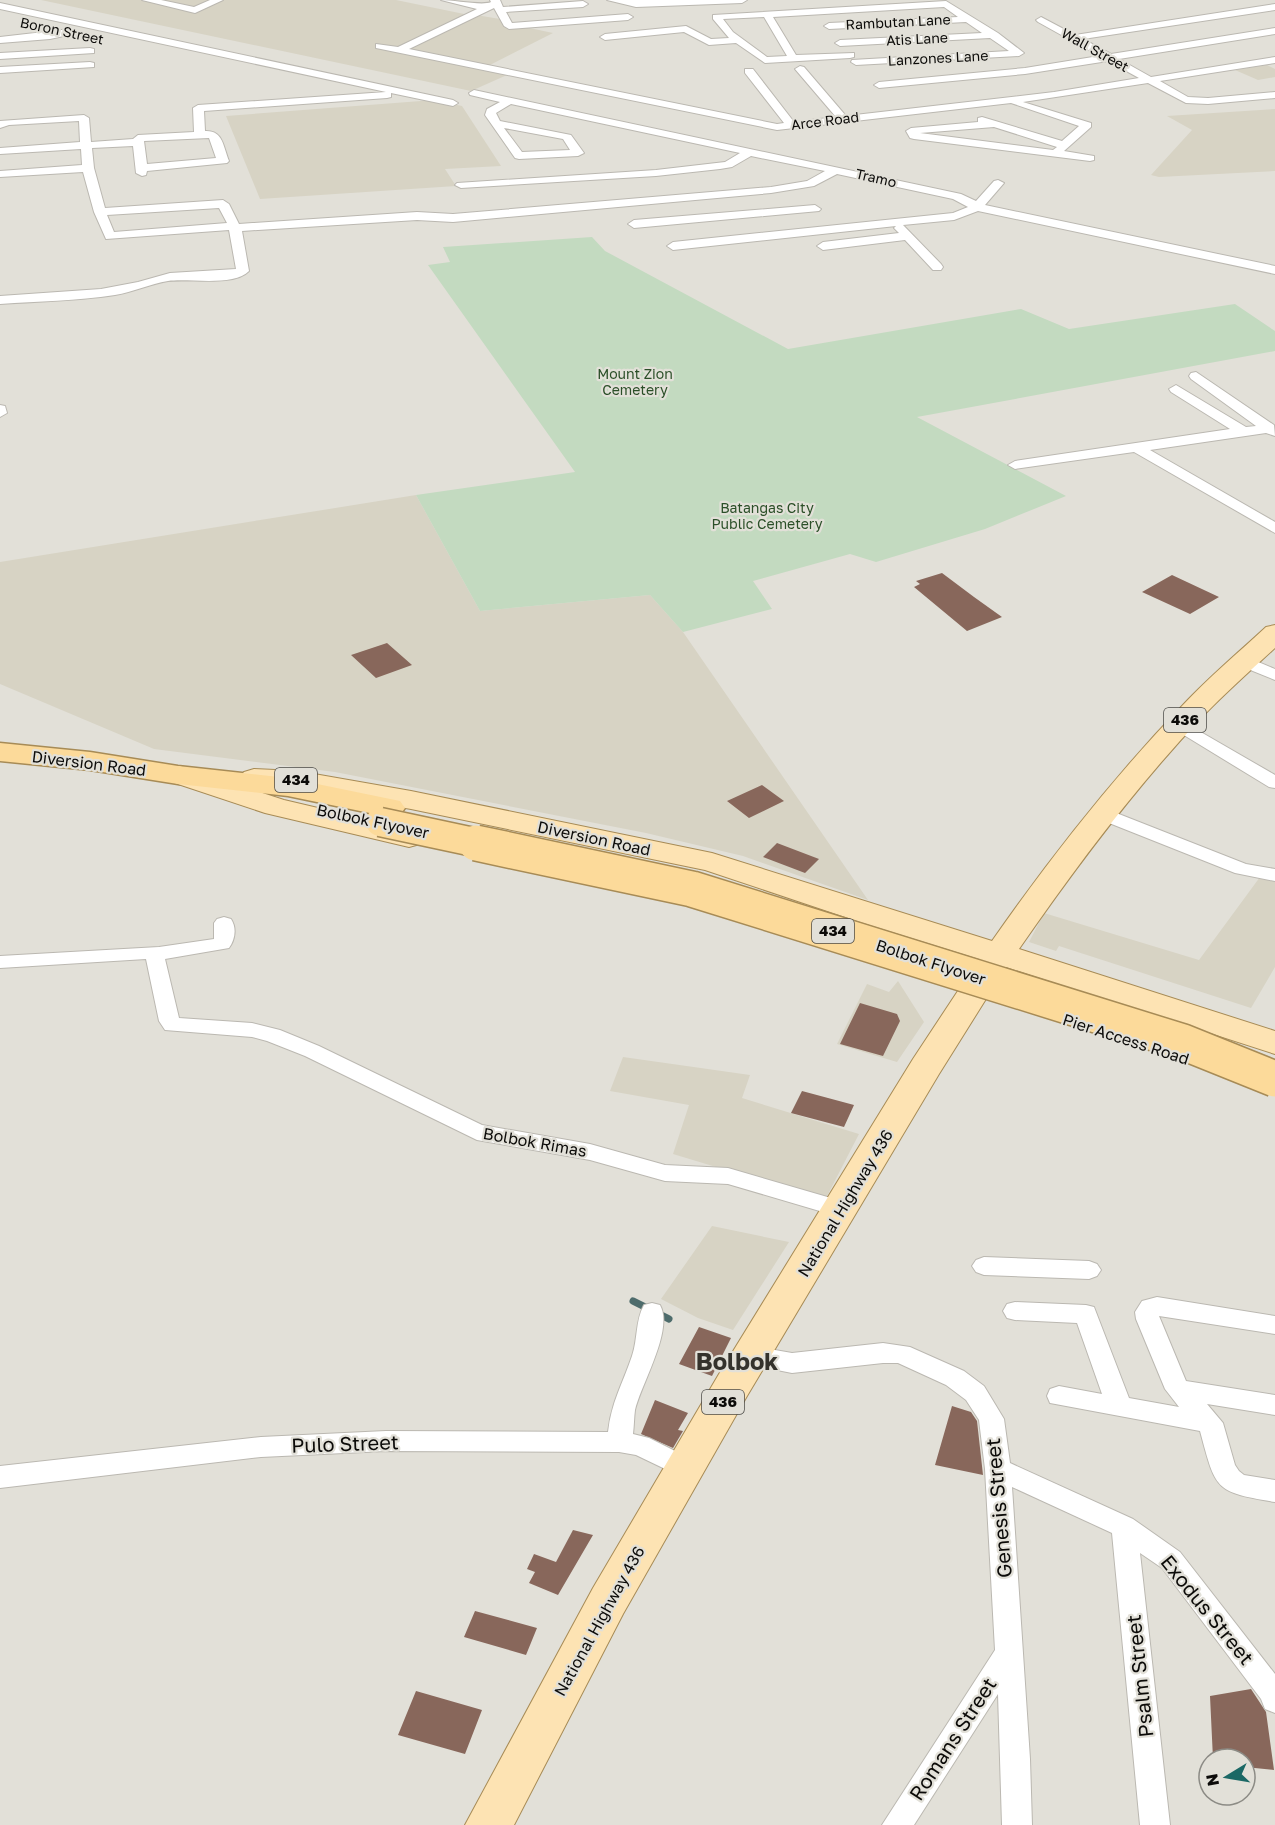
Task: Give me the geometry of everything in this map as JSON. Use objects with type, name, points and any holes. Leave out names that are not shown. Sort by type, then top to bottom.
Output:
[{"type":"highway","name":"Diversion Road","points":[[0,752],[110,764],[178,775]]},
{"type":"highway","name":"Bolbok Flyover","points":[[178,775],[275,801],[385,815],[701,876],[877,928],[1191,1029],[1275,1061]]},
{"type":"highway","name":"Bolbok Flyover","points":[[385,815],[692,889],[1183,1042],[1275,1079]]},
{"type":"main road","name":"National Highway 436","points":[[489,1825],[597,1622],[733,1385],[974,990],[1101,813],[1136,771],[1244,661],[1275,633]]},
{"type":"main road","name":"Diversion Road","points":[[178,775],[297,780],[411,800],[712,862],[874,916],[999,954]]},
{"type":"main road","name":"Diversion Road","points":[[178,775],[275,807],[658,894],[876,955],[974,990]]},
{"type":"main road","name":"434","points":[[999,954],[1198,1016],[1275,1043]]},
{"type":"main road","name":"Pier Access Road","points":[[974,990],[1193,1061],[1275,1096]]},
{"type":"street","points":[[147,0],[195,10],[219,0]]},
{"type":"street","points":[[446,0],[495,5],[583,4]]},
{"type":"street","points":[[612,0],[636,4],[740,0]]},
{"type":"street","points":[[994,35],[946,4],[716,17],[737,40],[765,60],[793,58],[863,70],[1005,74],[1275,31]]},
{"type":"street","points":[[495,5],[509,26],[628,17]]},
{"type":"street","points":[[399,50],[495,5]]},
{"type":"street","points":[[0,6],[454,104],[515,74]]},
{"type":"street","points":[[1073,38],[1275,6]]},
{"type":"street","points":[[818,11],[840,43],[863,70],[905,111]]},
{"type":"street","points":[[767,14],[793,58]]},
{"type":"street","name":"Boron Street","points":[[0,17],[70,32],[93,43]]},
{"type":"street","name":"Rambutan Lane","points":[[829,26],[968,19]]},
{"type":"street","name":"Wall Street","points":[[1041,20],[1186,100],[1275,95]]},
{"type":"street","points":[[605,37],[686,29],[709,42],[737,40]]},
{"type":"street","points":[[0,40],[70,32]]},
{"type":"street","name":"Atis Lane","points":[[840,43],[994,35]]},
{"type":"street","name":"Lanzones Lane","points":[[863,70],[1019,53],[994,35]]},
{"type":"street","points":[[0,56],[93,43],[90,67],[0,70]]},
{"type":"street","name":"Arce Road","points":[[380,46],[769,126],[1008,100],[1275,60]]},
{"type":"street","points":[[800,69],[843,119]]},
{"type":"street","points":[[749,71],[791,125]]},
{"type":"street","points":[[200,134],[198,108],[411,93]]},
{"type":"street","name":"Tramo","points":[[474,93],[837,169],[957,196],[978,207],[1275,270]]},
{"type":"street","points":[[497,124],[513,125],[567,137],[578,153],[521,157],[490,116],[490,112],[510,100]]},
{"type":"street","points":[[994,124],[911,131],[914,136],[1061,149],[1087,125],[1008,100]]},
{"type":"street","points":[[939,108],[994,124],[1090,158]]},
{"type":"street","points":[[0,151],[32,135],[84,117],[88,168],[100,212],[110,236],[417,216],[453,218],[752,192],[810,184],[837,169]]},
{"type":"street","points":[[0,125],[32,135],[85,145],[138,142]]},
{"type":"street","points":[[176,150],[138,138],[142,170],[176,150],[200,134],[213,134],[223,161],[176,150]]},
{"type":"street","points":[[461,185],[656,173],[720,166],[728,165],[751,151]]},
{"type":"street","points":[[0,174],[88,168]]},
{"type":"street","points":[[673,246],[954,216],[978,207],[987,200],[998,183]]},
{"type":"street","points":[[752,192],[765,213]]},
{"type":"street","points":[[0,300],[97,293],[136,287],[167,278],[200,275],[232,276],[243,271],[234,227],[223,204],[100,212]]},
{"type":"street","points":[[634,224],[815,209]]},
{"type":"street","points":[[796,211],[804,222]]},
{"type":"street","points":[[678,220],[692,235]]},
{"type":"street","points":[[894,222],[937,267]]},
{"type":"street","points":[[823,246],[908,236]]},
{"type":"street","points":[[1196,376],[1272,431]]},
{"type":"street","points":[[1176,389],[1246,433]]},
{"type":"street","points":[[1015,465],[1272,431]]},
{"type":"street","points":[[1137,448],[1275,528]]},
{"type":"street","points":[[1244,661],[1275,675]]},
{"type":"street","points":[[1180,725],[1275,783]]},
{"type":"street","points":[[1101,813],[1242,869],[1275,875]]},
{"type":"street","points":[[0,962],[150,952],[155,954],[222,944],[224,923]]},
{"type":"street","name":"Bolbok Rimas","points":[[155,954],[169,1021],[172,1025],[252,1030],[273,1035],[312,1051],[477,1132],[590,1152],[665,1173],[728,1176],[840,1209]]},
{"type":"street","points":[[984,1266],[1089,1270]]},
{"type":"street","points":[[1275,1324],[1150,1307],[1147,1312],[1177,1389],[1210,1423],[1223,1468],[1230,1479],[1238,1485],[1275,1491]]},
{"type":"street","points":[[1015,1311],[1086,1314],[1120,1408]]},
{"type":"street","points":[[619,1442],[623,1409],[645,1354],[652,1312]]},
{"type":"street","name":"Genesis Street","points":[[752,1356],[792,1363],[883,1353],[901,1354],[955,1378],[975,1393],[991,1419],[998,1469],[1017,1825]]},
{"type":"street","points":[[1177,1389],[1275,1405]]},
{"type":"street","points":[[1059,1396],[1210,1423]]},
{"type":"street","name":"Pulo Street","points":[[0,1477],[261,1448],[386,1441],[619,1442],[640,1445],[686,1468]]},
{"type":"street","name":"Exodus Street","points":[[998,1469],[1124,1527],[1171,1560],[1273,1693],[1275,1700]]},
{"type":"street","name":"Psalm Street","points":[[1124,1527],[1155,1825]]},
{"type":"street","name":"Romans Street","points":[[897,1825],[1009,1653]]},
{"type":"shaded area","points":[[41,0],[396,0],[469,15],[394,51],[507,75],[471,91]]},
{"type":"shaded area","points":[[476,15],[500,19],[505,27],[520,26],[553,33],[488,66],[405,48]]},
{"type":"shaded area","points":[[1267,65],[1275,69],[1275,77],[1258,80],[1235,70]]},
{"type":"shaded area","points":[[434,100],[462,106],[501,166],[445,169],[456,186],[260,199],[226,116]]},
{"type":"shaded area","points":[[1275,109],[1275,171],[1159,177],[1151,175],[1192,130],[1167,116]]},
{"type":"shaded area","points":[[416,495],[480,611],[650,595],[683,632],[868,900],[743,856],[646,833],[335,772],[154,749],[0,684],[0,562]]},
{"type":"shaded area","points":[[1260,877],[1275,880],[1275,967],[1251,1008],[1059,946],[1056,951],[1029,942],[1044,913],[1199,960]]},
{"type":"shaded area","points":[[898,981],[924,1022],[897,1062],[837,1044],[867,984],[889,992]]},
{"type":"shaded area","points":[[623,1057],[750,1075],[742,1098],[859,1134],[825,1200],[673,1154],[689,1105],[610,1091]]},
{"type":"shaded area","points":[[712,1226],[789,1242],[733,1330],[698,1318],[661,1299]]},
{"type":"green space","points":[[592,237],[605,251],[788,349],[1021,309],[1069,329],[1235,304],[1275,331],[1275,351],[917,417],[1066,496],[985,529],[876,562],[850,554],[753,581],[772,609],[683,632],[650,595],[480,611],[416,495],[575,472],[428,265],[450,262],[443,247]]},
{"type":"building","points":[[942,573],[1002,617],[967,631],[914,587],[920,584],[916,581]]},
{"type":"building","points":[[1172,575],[1219,597],[1190,614],[1142,592]]},
{"type":"building","points":[[387,643],[412,665],[376,678],[351,655]]},
{"type":"building","points":[[762,785],[784,801],[749,818],[727,801]]},
{"type":"building","points":[[777,843],[819,859],[805,873],[763,857]]},
{"type":"building","points":[[860,1003],[897,1014],[900,1021],[883,1056],[840,1044]]},
{"type":"building","points":[[802,1091],[854,1105],[844,1127],[791,1113]]},
{"type":"building","points":[[699,1327],[731,1338],[712,1376],[679,1364]]},
{"type":"building","points":[[655,1400],[688,1413],[678,1430],[683,1431],[673,1448],[641,1434]]},
{"type":"building","points":[[952,1406],[971,1412],[977,1421],[983,1475],[935,1465]]},
{"type":"building","points":[[573,1530],[593,1535],[558,1595],[529,1583],[535,1572],[527,1569],[534,1554],[556,1562]]},
{"type":"building","points":[[475,1611],[537,1628],[526,1655],[464,1637]]},
{"type":"building","points":[[1251,1689],[1266,1712],[1274,1770],[1257,1768],[1257,1747],[1212,1747],[1210,1696]]},
{"type":"building","points":[[416,1691],[482,1710],[465,1754],[398,1735]]},
{"type":"waterway","points":[[633,1301],[649,1309]]},
{"type":"waterway","points":[[657,1313],[669,1319]]},
{"type":"district","name":"Bolbok","points":[[737,1362]]},
{"type":"park label","name":"Mount Zion Cemetery","points":[[635,382]]},
{"type":"park label","name":"Batangas City Public Cemetery","points":[[767,516]]}]
